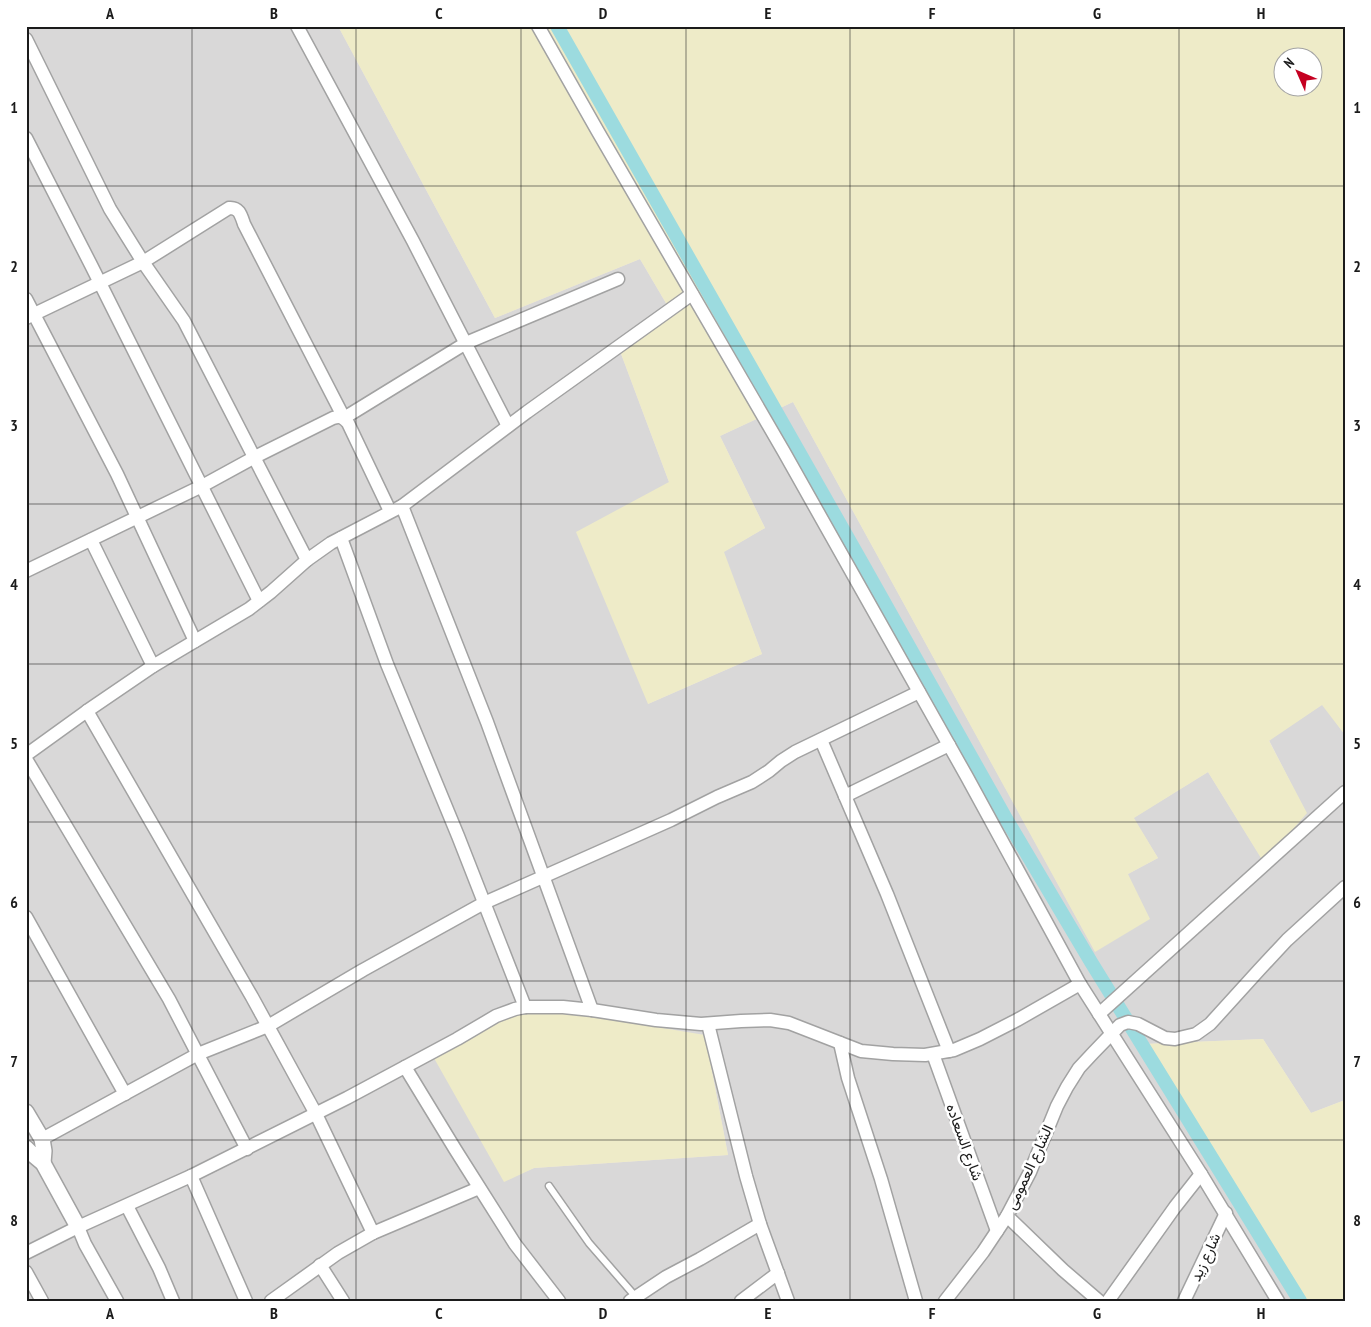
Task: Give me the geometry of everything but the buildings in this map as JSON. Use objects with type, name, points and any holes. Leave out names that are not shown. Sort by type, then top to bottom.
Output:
[{"type":"street","points":[[298,26],[413,241],[508,426]]},
{"type":"street","points":[[538,26],[789,461],[949,745],[1080,984],[1226,1213],[1278,1301]]},
{"type":"street","points":[[26,39],[110,209],[143,262],[184,321],[307,560]]},
{"type":"street","points":[[26,138],[259,601]]},
{"type":"street","points":[[30,316],[143,262],[229,208],[234,207],[240,212],[244,224],[348,423],[390,511]]},
{"type":"street","points":[[26,571],[202,486],[333,418],[344,418],[466,343],[618,279]]},
{"type":"street","points":[[26,755],[87,710],[153,666],[249,609],[307,560],[331,543],[402,506],[508,426],[692,294]]},
{"type":"street","points":[[26,299],[30,316],[113,465],[195,641]]},
{"type":"street","points":[[402,506],[488,722],[592,1010]]},
{"type":"street","points":[[341,538],[387,664],[525,1007]]},
{"type":"street","points":[[91,540],[153,666]]},
{"type":"street","points":[[42,1139],[198,1054],[268,1026],[484,903],[752,782],[795,752],[919,692]]},
{"type":"street","points":[[87,710],[268,1026],[316,1114],[373,1233]]},
{"type":"street","points":[[821,740],[887,894],[949,1051]]},
{"type":"street","points":[[845,796],[949,745]]},
{"type":"street","points":[[26,759],[169,999],[247,1149]]},
{"type":"street","points":[[1099,1014],[1345,792]]},
{"type":"street","name":"الشارع العمومى","points":[[945,1301],[1007,1216],[1030,1172],[1057,1106],[1079,1068],[1120,1025],[1128,1022],[1138,1024],[1165,1038],[1175,1039],[1196,1034],[1210,1024],[1287,940],[1345,887]]},
{"type":"street","points":[[26,917],[125,1094]]},
{"type":"street","points":[[26,1252],[247,1149],[406,1067],[496,1016],[515,1009],[525,1007],[564,1007],[656,1020],[701,1024],[770,1020],[790,1023],[861,1050],[925,1055],[954,1050],[980,1039],[1018,1020],[1080,984]]},
{"type":"street","points":[[708,1024],[746,1176],[760,1224],[788,1301]]},
{"type":"street","points":[[840,1043],[848,1078],[881,1179],[916,1301]]},
{"type":"street","name":"شارع السعاده","points":[[932,1054],[997,1231]]},
{"type":"street","points":[[406,1067],[515,1244],[559,1301]]},
{"type":"street","points":[[26,1112],[42,1139],[44,1151],[35,1162]]},
{"type":"street","points":[[26,1148],[78,1227],[85,1244],[116,1301]]},
{"type":"street","points":[[1108,1301],[1201,1174]]},
{"type":"street","points":[[191,1176],[246,1301]]},
{"type":"street","points":[[271,1301],[338,1253],[373,1233],[479,1188]]},
{"type":"street","points":[[127,1206],[159,1268],[173,1301]]},
{"type":"street","name":"شارع زيد","points":[[1184,1301],[1226,1213]]},
{"type":"street","points":[[1007,1216],[1063,1270],[1099,1301]]},
{"type":"street","points":[[633,1299],[666,1277],[760,1224]]},
{"type":"street","points":[[320,1265],[343,1301]]},
{"type":"street","points":[[26,1272],[42,1301]]},
{"type":"street","points":[[741,1301],[778,1272]]},
{"type":"lane","points":[[549,1186],[633,1299]]},
{"type":"shaded area","points":[[26,26],[338,26],[495,318],[640,259],[673,315],[620,351],[669,482],[648,704],[762,654],[723,552],[765,528],[720,436],[793,402],[1095,951],[1128,874],[1158,858],[1133,818],[1208,772],[1264,862],[1306,813],[1269,740],[1323,704],[1345,735],[1345,1100],[1311,1113],[1263,1039],[1145,1044],[1304,1301],[26,1301]],"holes":[[[705,1035],[728,1155],[534,1168],[504,1181]]]},
{"type":"shaded area","points":[[338,26],[1345,26],[1345,735],[1322,705],[1269,741],[1307,813],[1264,863],[1208,772],[1134,818],[1158,858],[1128,874],[1150,919],[1095,952],[793,402],[720,436],[765,528],[724,552],[762,654],[648,704],[576,532],[669,482],[620,351],[673,315],[640,259],[495,318]]},
{"type":"shaded area","points":[[517,1004],[705,1035],[728,1155],[534,1168],[504,1182],[430,1051]]},
{"type":"shaded area","points":[[1263,1039],[1311,1113],[1345,1100],[1345,1301],[1304,1301],[1144,1044]]},
{"type":"waterway","points":[[557,26],[1005,817],[1091,962],[1300,1301]]}]
